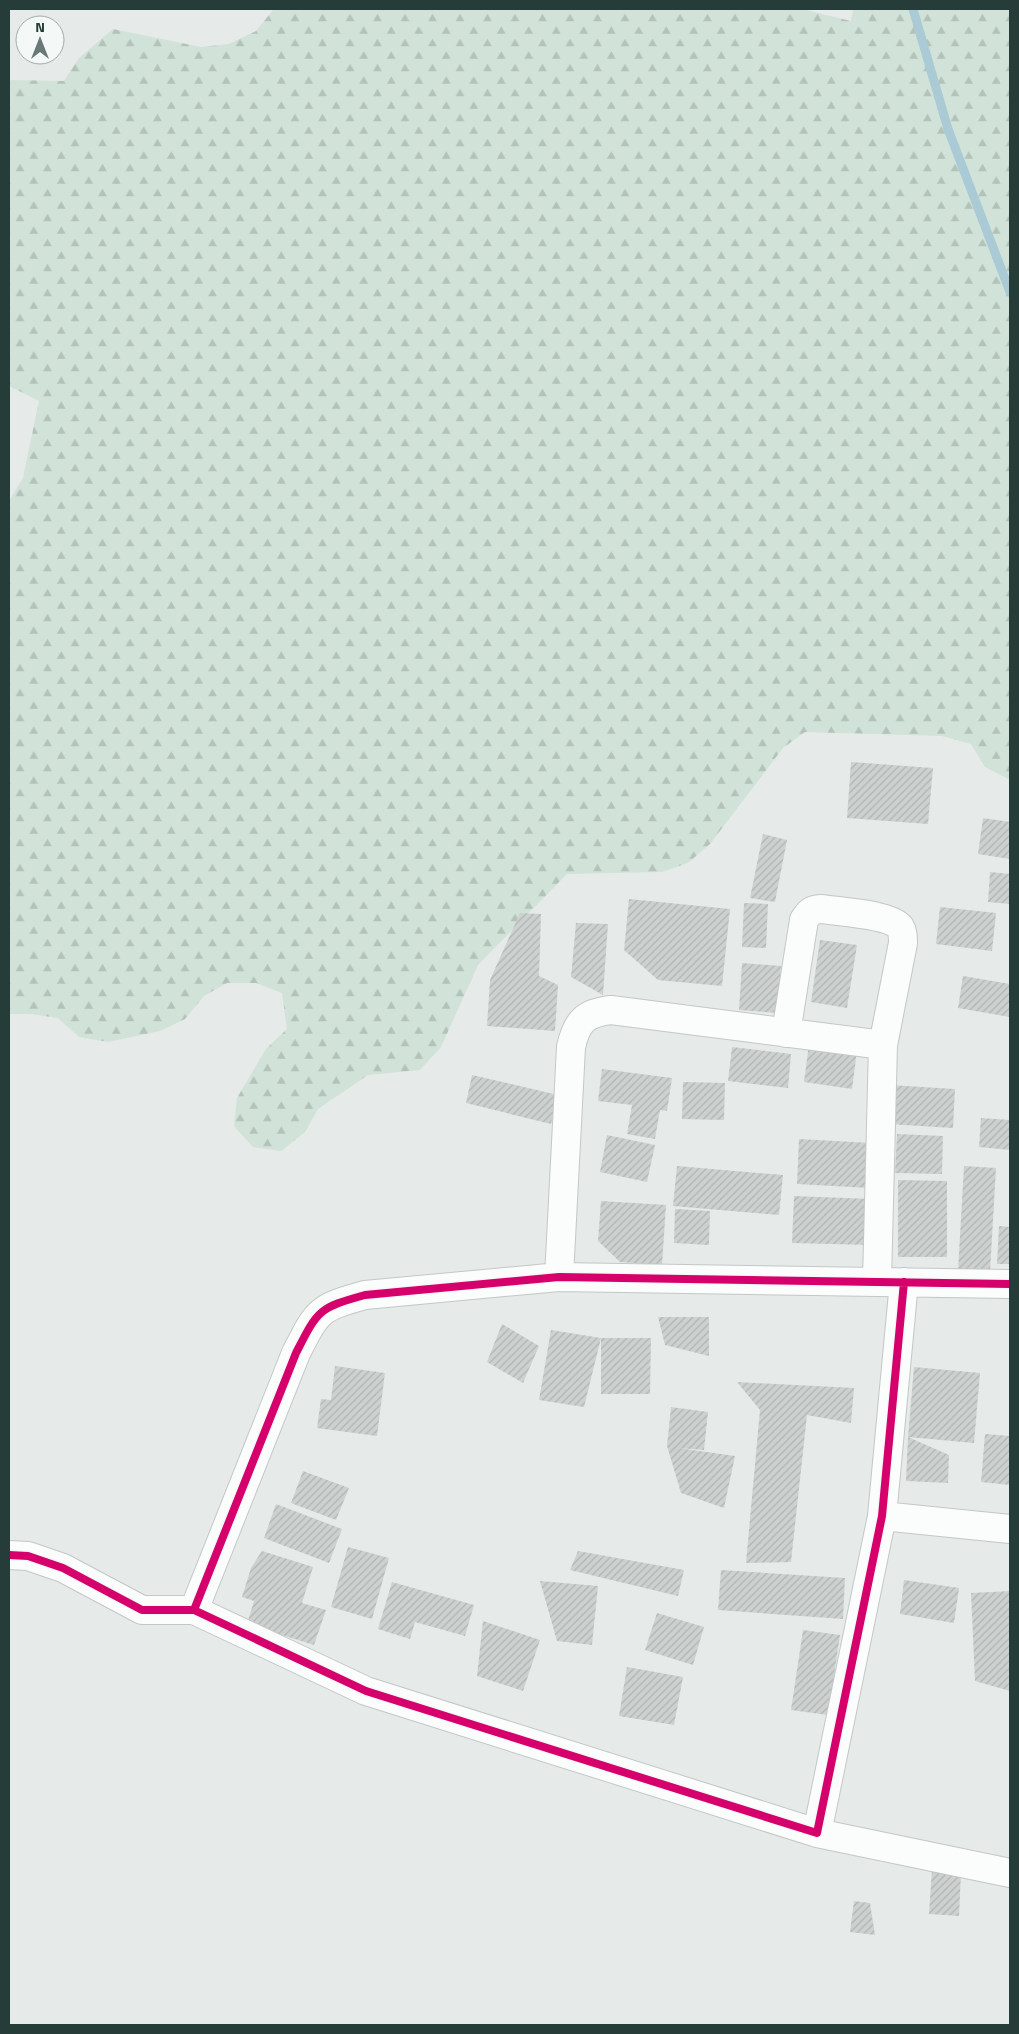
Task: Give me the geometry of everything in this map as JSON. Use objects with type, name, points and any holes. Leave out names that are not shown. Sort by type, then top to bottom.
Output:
[{"type":"street","points":[[786,1033],[804,920],[812,910],[822,909],[885,919],[899,926],[902,932],[903,943],[883,1046],[877,1281]]},
{"type":"street","points":[[559,1276],[571,1047],[575,1030],[586,1017],[598,1012],[611,1010],[883,1046]]},
{"type":"street","points":[[194,1610],[296,1352],[313,1319],[336,1303],[365,1295],[559,1276],[1010,1284]]},
{"type":"street","points":[[817,1833],[882,1516],[904,1282]]},
{"type":"street","points":[[882,1516],[1010,1529]]},
{"type":"street","points":[[9,1556],[28,1556],[63,1568],[142,1610],[194,1610],[366,1691],[817,1833],[1010,1873]]},
{"type":"green space","points":[[274,9],[802,9],[851,21],[853,9],[1010,9],[1010,780],[985,767],[971,744],[942,736],[805,732],[783,748],[710,844],[688,863],[662,872],[567,874],[478,965],[441,1047],[420,1070],[368,1075],[318,1109],[305,1132],[281,1151],[253,1147],[234,1126],[237,1098],[266,1049],[287,1029],[282,993],[256,983],[227,983],[204,996],[185,1019],[160,1031],[108,1042],[79,1037],[58,1018],[31,1014],[9,1014],[9,501],[23,478],[39,401],[9,386],[9,80],[64,81],[79,58],[113,29],[201,47],[229,44],[256,31]]},
{"type":"building","points":[[851,762],[933,768],[928,824],[847,818]]},
{"type":"building","points":[[983,818],[1010,822],[1010,859],[978,854]]},
{"type":"building","points":[[763,834],[787,840],[775,902],[750,898]]},
{"type":"building","points":[[990,872],[1010,874],[1010,904],[988,902]]},
{"type":"building","points":[[629,899],[730,909],[722,986],[658,980],[624,950]]},
{"type":"building","points":[[744,903],[768,904],[766,948],[742,947]]},
{"type":"building","points":[[940,907],[996,913],[992,951],[936,944]]},
{"type":"building","points":[[520,913],[541,914],[539,976],[558,985],[555,1031],[487,1026],[490,980]]},
{"type":"building","points":[[576,923],[608,924],[603,995],[571,977]]},
{"type":"building","points":[[820,940],[857,945],[847,1008],[811,1002]]},
{"type":"building","points":[[742,963],[781,966],[777,1013],[739,1010]]},
{"type":"building","points":[[963,976],[1010,984],[1010,1017],[958,1008]]},
{"type":"building","points":[[809,1044],[857,1051],[852,1089],[804,1082]]},
{"type":"building","points":[[732,1047],[791,1054],[788,1088],[728,1081]]},
{"type":"building","points":[[602,1069],[672,1078],[667,1111],[660,1110],[655,1139],[627,1134],[632,1105],[598,1101]]},
{"type":"building","points":[[472,1075],[558,1095],[551,1124],[466,1103]]},
{"type":"building","points":[[683,1082],[725,1083],[724,1120],[682,1119]]},
{"type":"building","points":[[890,1085],[955,1089],[953,1128],[888,1124]]},
{"type":"building","points":[[981,1118],[1010,1120],[1010,1150],[979,1147]]},
{"type":"building","points":[[897,1134],[943,1136],[942,1174],[895,1173]]},
{"type":"building","points":[[607,1135],[655,1145],[647,1182],[600,1172]]},
{"type":"building","points":[[799,1139],[871,1143],[869,1188],[797,1184]]},
{"type":"building","points":[[677,1166],[783,1175],[779,1215],[673,1206]]},
{"type":"building","points":[[964,1166],[996,1168],[990,1272],[958,1271]]},
{"type":"building","points":[[898,1180],[947,1181],[947,1257],[898,1257]]},
{"type":"building","points":[[794,1196],[871,1199],[870,1245],[792,1243]]},
{"type":"building","points":[[601,1201],[666,1205],[662,1265],[620,1262],[598,1241]]},
{"type":"building","points":[[675,1209],[710,1211],[709,1245],[674,1243]]},
{"type":"building","points":[[999,1226],[1010,1227],[1010,1264],[997,1264]]},
{"type":"building","points":[[658,1317],[709,1317],[709,1356],[665,1345]]},
{"type":"building","points":[[502,1324],[539,1346],[523,1383],[487,1362]]},
{"type":"building","points":[[551,1330],[601,1338],[584,1407],[539,1400]]},
{"type":"building","points":[[601,1338],[651,1338],[650,1394],[601,1394]]},
{"type":"building","points":[[335,1366],[385,1373],[377,1436],[317,1428],[321,1399],[331,1400]]},
{"type":"building","points":[[914,1367],[980,1373],[974,1443],[908,1437]]},
{"type":"building","points":[[737,1382],[854,1388],[851,1423],[807,1415],[791,1562],[746,1563],[760,1410]]},
{"type":"building","points":[[671,1407],[708,1412],[704,1450],[678,1448],[735,1456],[724,1508],[681,1493],[667,1446]]},
{"type":"building","points":[[985,1434],[1010,1436],[1010,1485],[981,1482]]},
{"type":"building","points":[[908,1437],[949,1455],[948,1483],[906,1481]]},
{"type":"building","points":[[303,1471],[349,1488],[336,1520],[291,1503]]},
{"type":"building","points":[[276,1504],[342,1529],[329,1563],[264,1538]]},
{"type":"building","points":[[348,1547],[389,1558],[372,1619],[331,1607]]},
{"type":"building","points":[[262,1551],[313,1567],[302,1603],[326,1610],[314,1645],[247,1624],[254,1601],[242,1597],[251,1568]]},
{"type":"building","points":[[578,1551],[684,1570],[678,1596],[570,1570]]},
{"type":"building","points":[[721,1570],[845,1578],[843,1619],[718,1610]]},
{"type":"building","points":[[904,1580],[959,1588],[954,1623],[900,1614]]},
{"type":"building","points":[[540,1581],[598,1586],[592,1645],[557,1641]]},
{"type":"building","points":[[392,1582],[474,1605],[465,1636],[415,1622],[410,1639],[378,1629]]},
{"type":"building","points":[[1010,1591],[1010,1691],[975,1681],[971,1593]]},
{"type":"building","points":[[657,1613],[704,1627],[693,1665],[645,1650]]},
{"type":"building","points":[[483,1621],[540,1640],[523,1691],[477,1676]]},
{"type":"building","points":[[803,1630],[840,1635],[828,1715],[791,1710]]},
{"type":"building","points":[[627,1667],[683,1677],[674,1725],[619,1716]]},
{"type":"building","points":[[932,1870],[961,1871],[959,1916],[929,1914]]},
{"type":"building","points":[[854,1901],[870,1903],[875,1935],[850,1932]]},
{"type":"waterway","points":[[913,9],[948,129],[1010,292]]},
{"type":"cycle path","points":[[194,1610],[296,1353],[315,1319],[328,1308],[337,1304],[365,1295],[559,1277],[1010,1284]]},
{"type":"cycle path","points":[[9,1555],[28,1556],[63,1568],[142,1610],[194,1610],[366,1691],[817,1833],[882,1516],[904,1282]]}]
